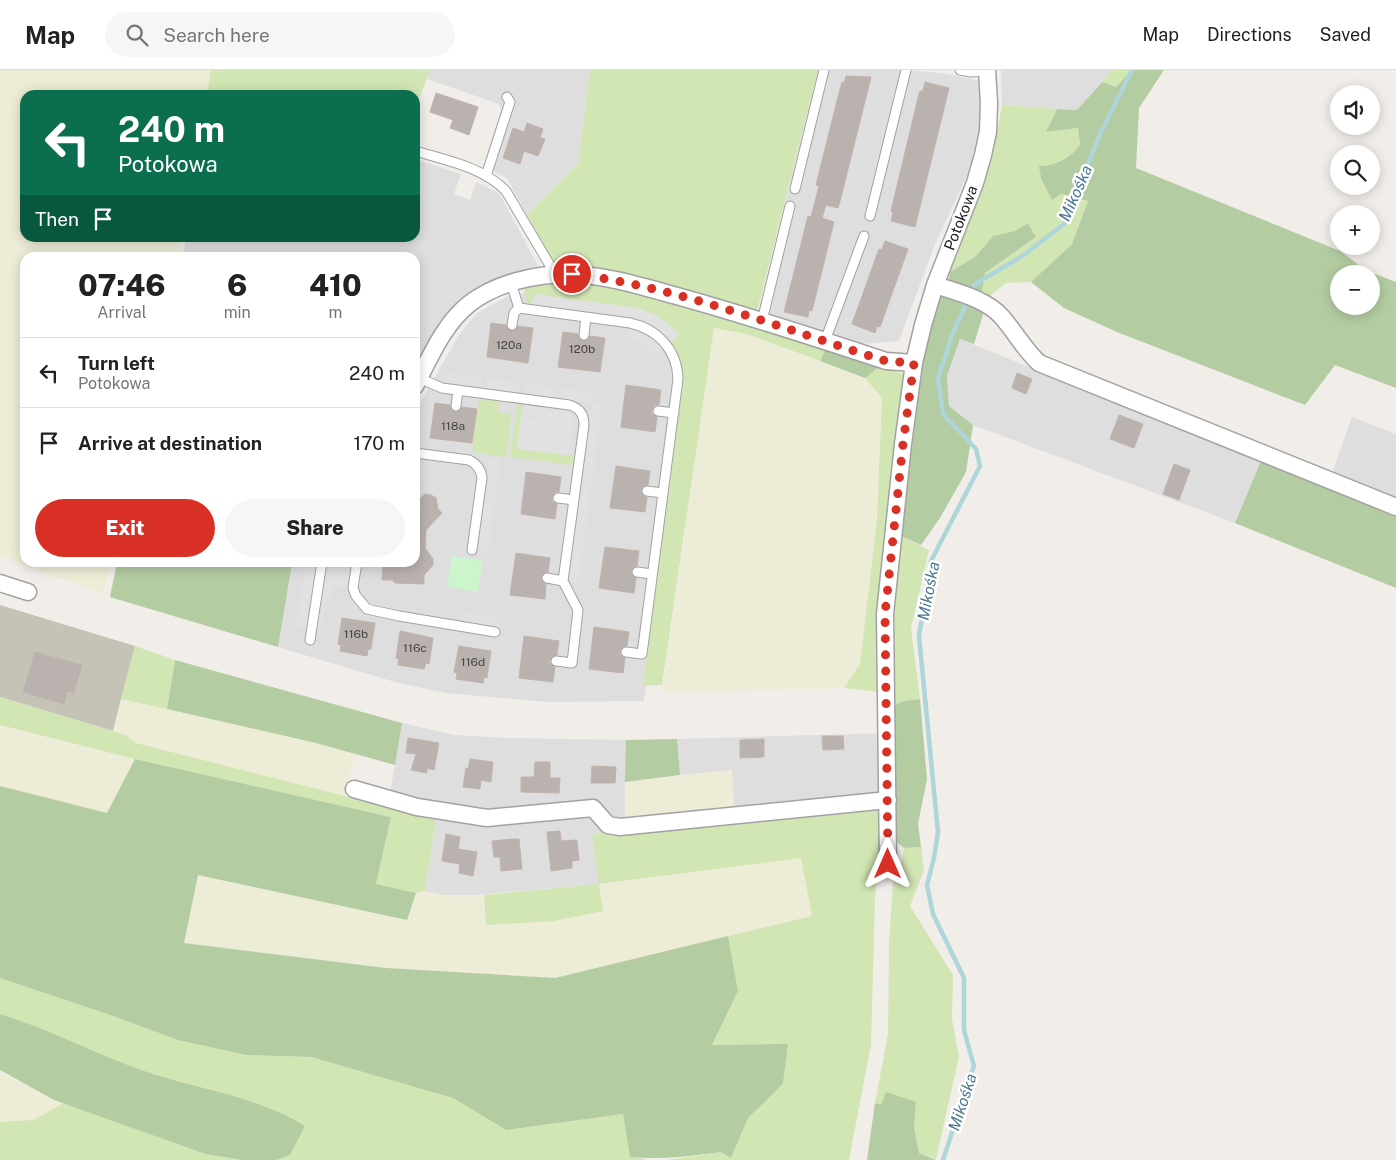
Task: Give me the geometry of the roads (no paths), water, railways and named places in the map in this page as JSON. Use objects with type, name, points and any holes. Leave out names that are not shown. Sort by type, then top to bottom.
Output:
[{"type":"street","name":"Potokowa","points":[[888,864],[885,614],[903,444],[914,363],[935,285],[975,183],[983,155],[988,132],[987,71]]},
{"type":"street","points":[[420,376],[438,342],[468,304],[491,290],[511,283],[555,274],[606,278],[660,291],[762,321],[886,361],[914,363]]},
{"type":"street","points":[[935,285],[977,300],[991,308],[1001,316],[1039,363],[1396,507]]},
{"type":"street","points":[[0,583],[28,592]]},
{"type":"street","points":[[354,789],[417,807],[487,818],[593,808],[608,825],[620,827],[888,800]]},
{"type":"lane","points":[[795,189],[824,70]]},
{"type":"lane","points":[[870,216],[906,70]]},
{"type":"lane","points":[[960,70],[987,71]]},
{"type":"lane","points":[[486,176],[510,102],[507,97]]},
{"type":"lane","points":[[420,153],[475,170],[498,182],[506,191],[555,274]]},
{"type":"lane","points":[[762,321],[790,206]]},
{"type":"lane","points":[[825,342],[864,236]]},
{"type":"lane","points":[[511,283],[520,308]]},
{"type":"lane","points":[[512,325],[514,313],[520,308],[647,327],[667,345],[678,369],[674,413],[642,654],[626,652]]},
{"type":"lane","points":[[584,335],[586,317]]},
{"type":"lane","points":[[420,383],[442,388],[569,405],[578,409],[582,414],[584,426],[563,580],[578,613],[572,663],[556,661]]},
{"type":"lane","points":[[456,406],[458,390]]},
{"type":"lane","points":[[658,411],[674,413]]},
{"type":"lane","points":[[420,454],[469,460],[480,468],[482,478],[472,550]]},
{"type":"lane","points":[[647,491],[663,494]]},
{"type":"lane","points":[[558,498],[574,500]]},
{"type":"lane","points":[[310,640],[321,567]]},
{"type":"lane","points":[[356,567],[353,588],[356,596],[367,608],[399,616],[495,632]]},
{"type":"lane","points":[[636,572],[652,574]]},
{"type":"lane","points":[[547,578],[563,580]]},
{"type":"waterway","name":"Mikośka","points":[[971,293],[975,284],[1021,257],[1064,224],[1100,134],[1132,70]]},
{"type":"waterway","name":"Mikośka","points":[[943,1160],[974,1066],[964,1030],[964,978],[933,914],[927,885],[938,832],[919,636],[931,561],[980,466],[976,449],[943,414],[938,379],[952,335],[968,300]]}]
